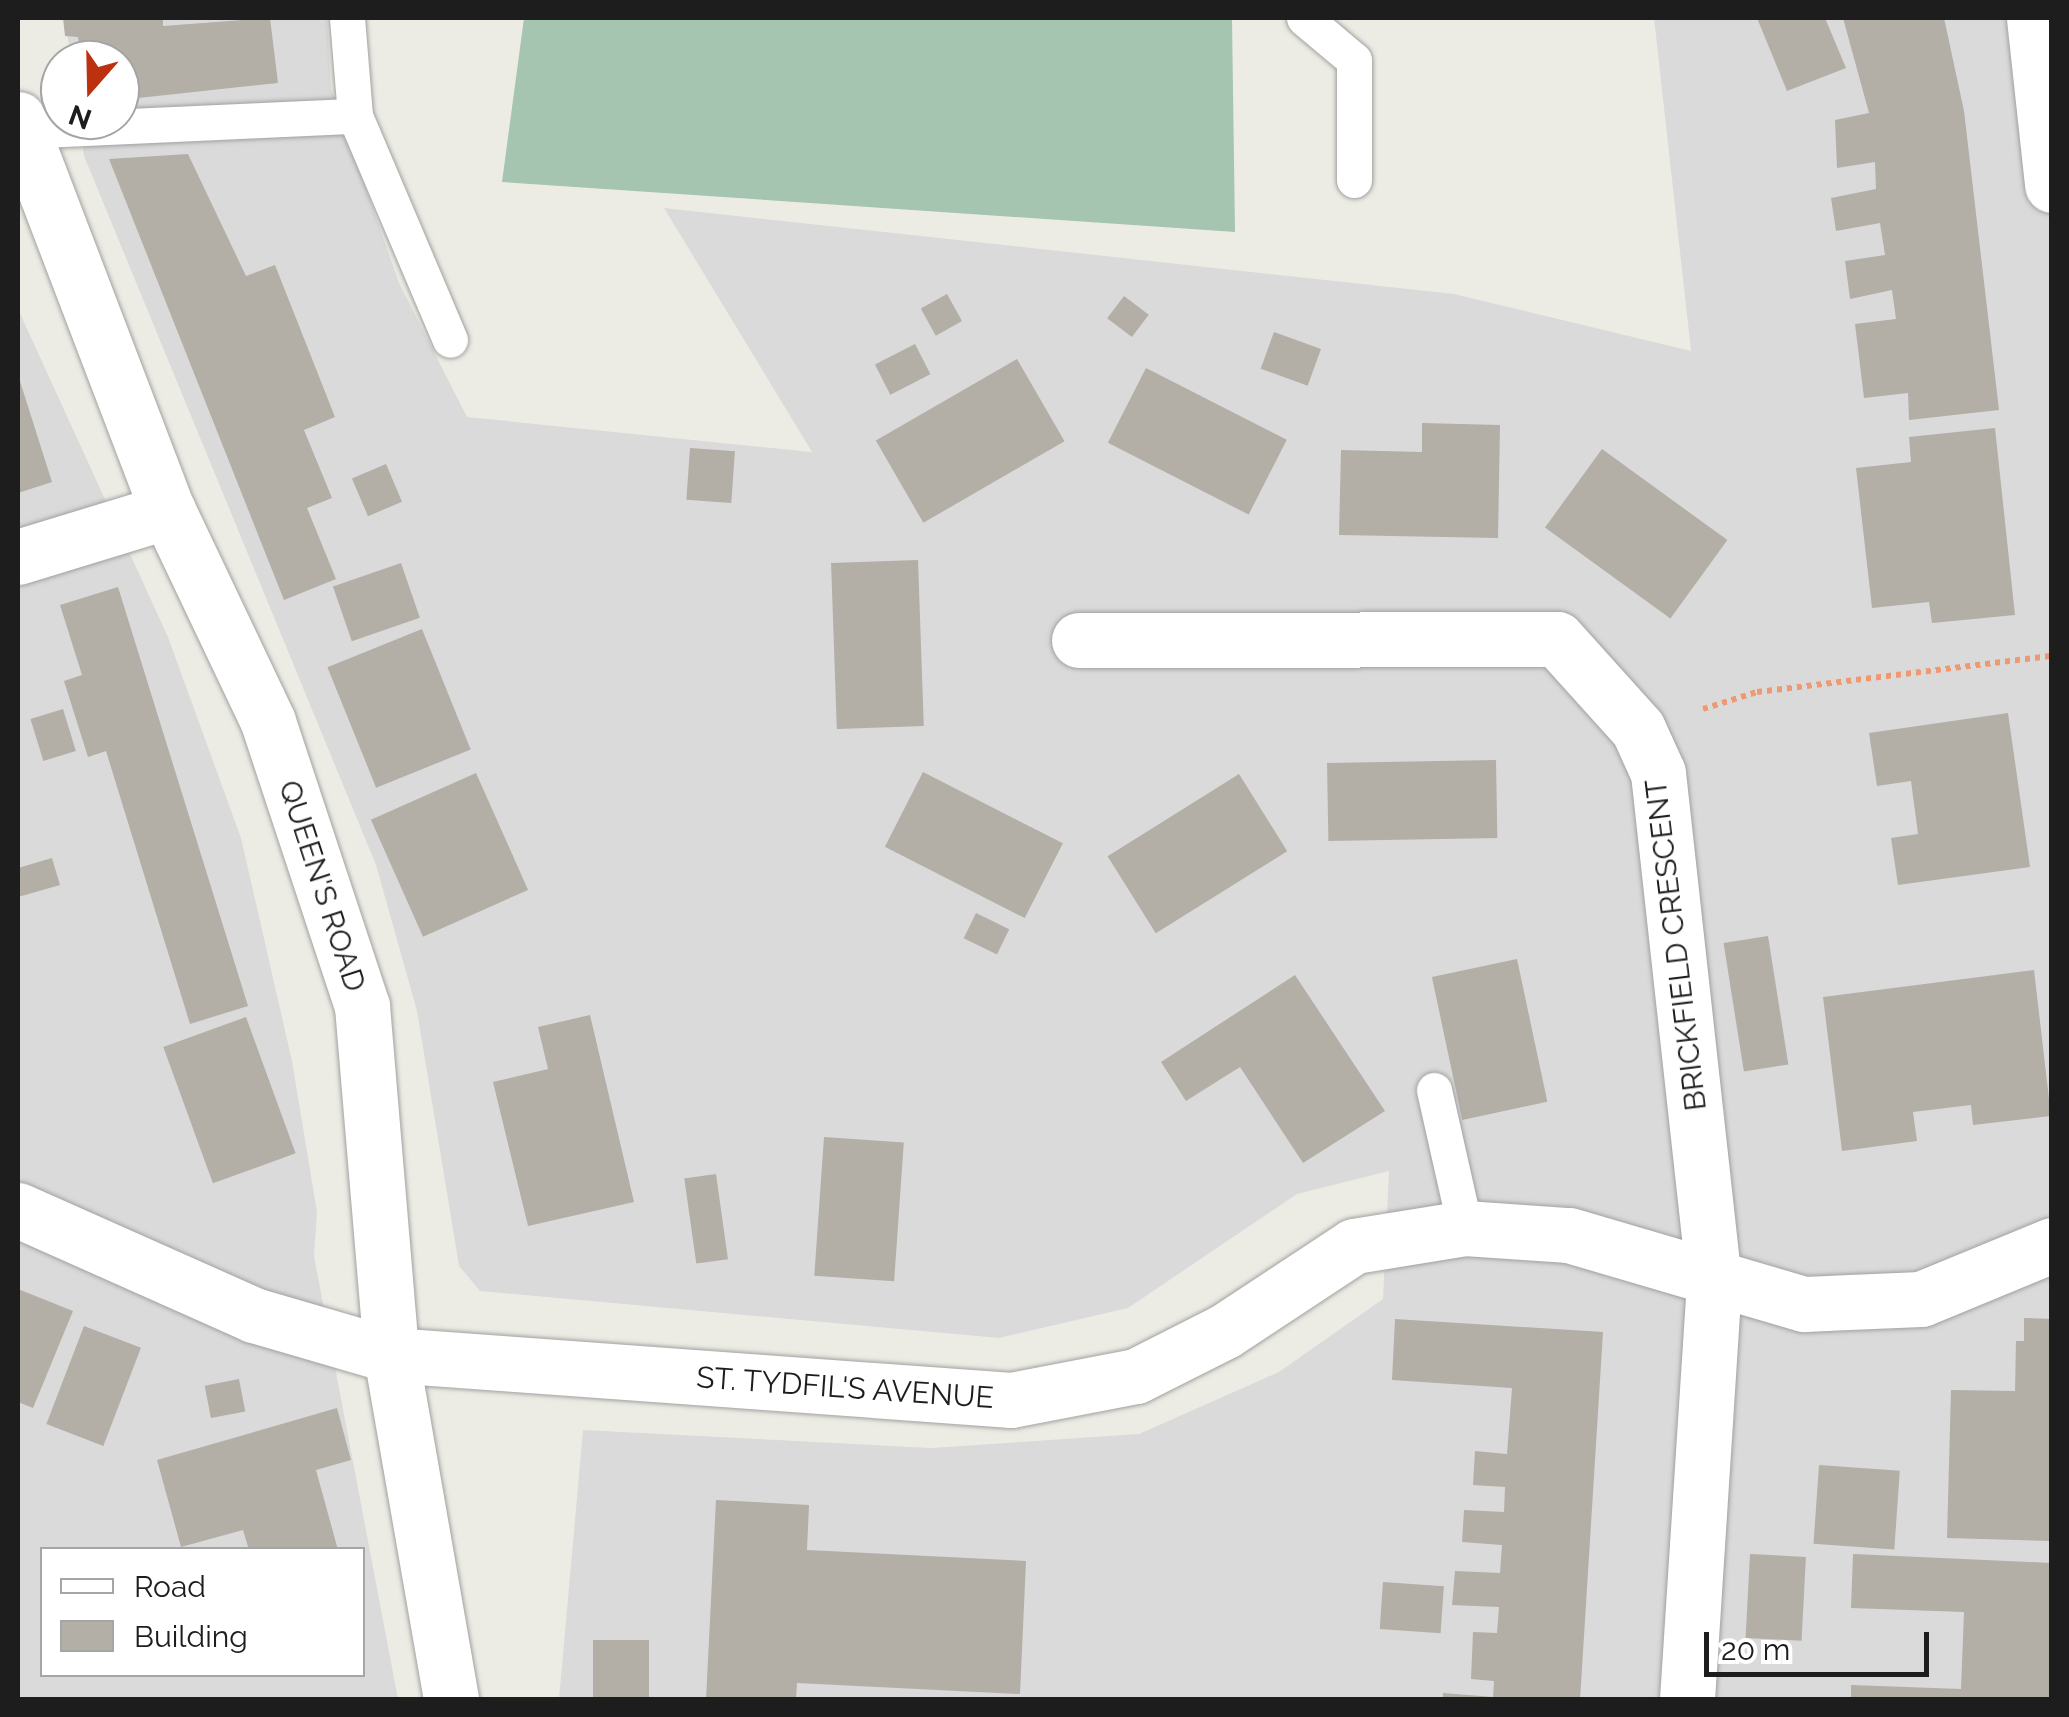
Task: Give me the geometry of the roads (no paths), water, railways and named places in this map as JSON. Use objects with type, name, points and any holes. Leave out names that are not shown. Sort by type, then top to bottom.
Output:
[{"type":"street","points":[[2034,18],[2052,185]]},
{"type":"street","name":"QUEEN'S ROAD","points":[[19,125],[168,511],[268,722],[362,1006],[391,1355],[451,1700]]},
{"type":"street","points":[[18,557],[168,511]]},
{"type":"street","name":"BRICKFIELD CRESCENT","points":[[1079,640],[1557,639],[1638,730],[1658,773],[1714,1282],[1687,1700]]},
{"type":"street","name":"ST. TYDFIL'S AVENUE","points":[[18,1210],[254,1314],[391,1355],[1011,1400],[1136,1376],[1224,1331],[1354,1246],[1466,1228],[1569,1235],[1714,1282],[1804,1304],[1921,1299],[2052,1245]]},
{"type":"lane","points":[[347,18],[356,116],[450,340]]},
{"type":"lane","points":[[1304,18],[1354,60],[1354,180]]},
{"type":"lane","points":[[19,125],[356,116]]},
{"type":"lane","points":[[1434,1090],[1466,1228]]}]
